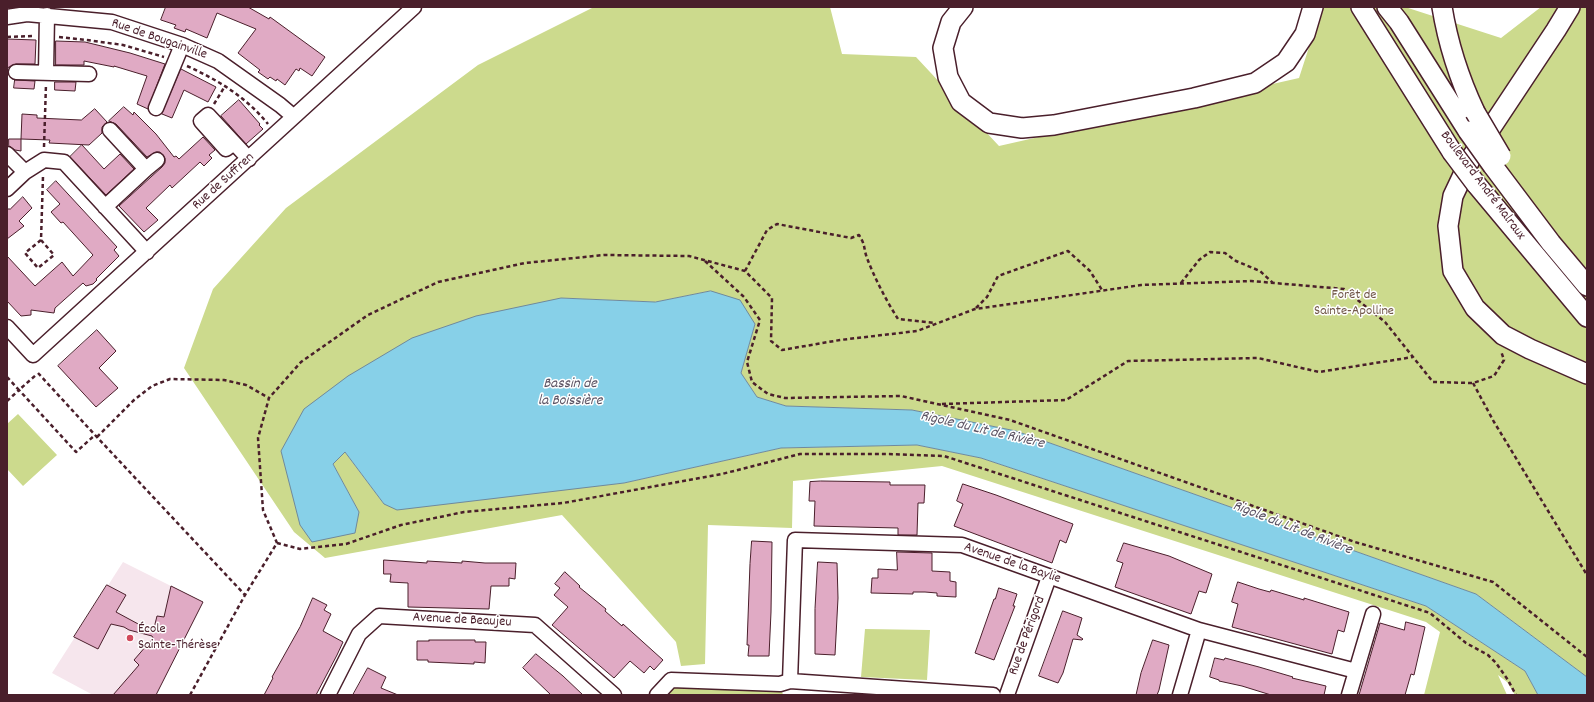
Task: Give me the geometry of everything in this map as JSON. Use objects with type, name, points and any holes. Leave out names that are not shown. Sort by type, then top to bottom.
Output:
[{"type":"main road","points":[[963,7],[951,22],[943,48],[948,76],[961,102],[989,123],[1022,128],[1077,121],[1194,98],[1256,83],[1286,62],[1305,34],[1314,7]]},
{"type":"main road","name":"Boulevard André Malraux","points":[[1361,7],[1452,152],[1476,184],[1587,318]]},
{"type":"main road","name":"Boulevard André Malraux","points":[[1387,7],[1399,22],[1468,131],[1497,161]]},
{"type":"main road","points":[[1442,7],[1452,56],[1466,92],[1497,161],[1533,204],[1551,242],[1587,286]]},
{"type":"main road","points":[[1570,7],[1471,158],[1453,196],[1448,226],[1454,271],[1475,308],[1503,335],[1530,349],[1587,374]]},
{"type":"street","name":"Rue de Suffren","points":[[7,327],[33,355],[414,7]]},
{"type":"street","name":"Rue de Bougainville","points":[[7,17],[27,14],[112,22],[182,45],[218,61],[293,116]]},
{"type":"street","points":[[46,73],[47,15]]},
{"type":"street","points":[[156,108],[182,45]]},
{"type":"street","points":[[16,72],[89,74]]},
{"type":"street","points":[[208,115],[248,159]]},
{"type":"street","points":[[105,207],[151,165],[110,130]]},
{"type":"street","points":[[7,154],[25,172]]},
{"type":"street","points":[[7,189],[25,172],[44,160],[64,162],[147,252]]},
{"type":"street","name":"Avenue de la Baylie","points":[[790,681],[795,540],[962,545],[1199,630],[1356,671]]},
{"type":"street","name":"Rue de Périgord","points":[[1007,695],[1049,577]]},
{"type":"street","points":[[1349,695],[1372,614]]},
{"type":"street","name":"Avenue de Beaujeu","points":[[328,695],[359,634],[379,616],[535,625],[614,695]]},
{"type":"street","points":[[1180,695],[1199,630]]},
{"type":"street","points":[[657,695],[671,680],[780,684],[790,681],[879,691],[993,695]]},
{"type":"path","points":[[7,37],[46,36],[123,45],[176,61],[225,86],[245,100],[276,134]]},
{"type":"path","points":[[208,115],[225,86]]},
{"type":"path","points":[[745,271],[767,230],[777,224],[851,238],[859,235],[865,244],[866,257],[898,319],[937,323]]},
{"type":"path","points":[[41,240],[54,255],[38,268],[25,253],[41,240]]},
{"type":"path","points":[[975,308],[987,297],[998,276],[1068,251],[1090,271],[1102,290]]},
{"type":"path","points":[[1181,284],[1199,260],[1210,252],[1225,253],[1236,261],[1260,271],[1273,283]]},
{"type":"path","points":[[277,543],[263,510],[258,438],[269,398],[301,362],[368,315],[438,282],[525,263],[604,255],[690,256],[745,271],[772,298],[771,341],[782,350],[840,340],[917,331],[975,308],[1141,285],[1251,281],[1344,289],[1385,322],[1433,382],[1473,383],[1494,376],[1504,360],[1501,349]]},
{"type":"path","points":[[705,261],[744,297],[760,320],[747,362],[752,382],[768,394],[785,398],[901,396],[1010,420],[1355,542],[1493,582],[1587,657]]},
{"type":"path","points":[[938,404],[1066,400],[1128,361],[1258,358],[1319,372],[1414,357]]},
{"type":"path","points":[[7,401],[37,374],[245,595]]},
{"type":"path","points":[[7,377],[76,452],[96,436],[134,400],[152,386],[170,379],[224,380],[246,385],[269,398]]},
{"type":"path","points":[[1473,383],[1494,422],[1587,575]]},
{"type":"path","points":[[277,543],[300,549],[346,544],[401,525],[464,512],[563,503],[722,474],[800,454],[889,454],[944,456],[1430,613],[1466,643],[1488,655],[1496,663],[1508,680],[1516,695]]},
{"type":"path","points":[[190,695],[245,595],[277,543]]},
{"type":"shaded area","name":"École Sainte-Thérèse","points":[[123,562],[203,602],[156,695],[93,695],[52,673]]},
{"type":"green space","name":"Forêt de Sainte-Apolline","points":[[594,7],[830,7],[842,54],[916,57],[999,146],[1299,78],[1322,7],[1405,7],[1501,38],[1541,7],[1587,7],[1587,677],[1476,594],[1016,431],[912,410],[786,406],[757,397],[741,373],[755,324],[711,291],[655,302],[561,298],[281,451],[359,512],[333,464],[345,452],[384,504],[624,483],[781,448],[917,445],[981,458],[1426,606],[1525,671],[1538,695],[1515,695],[1507,682],[1498,675],[1507,695],[1424,695],[1440,632],[1426,622],[942,466],[793,481],[792,528],[708,525],[705,664],[681,666],[676,642],[562,515],[325,558],[294,532],[184,368],[213,289],[286,208],[478,65]]},
{"type":"green space","points":[[18,414],[57,455],[23,486],[7,469],[7,424]]},
{"type":"green space","points":[[865,629],[930,630],[927,680],[861,677]]},
{"type":"green space","points":[[679,686],[781,688],[783,695],[665,695],[670,690]]},
{"type":"water","name":"Bassin de la Boissière","points":[[711,291],[740,300],[755,324],[741,373],[757,397],[786,406],[912,410],[1016,431],[1476,594],[1587,677],[1587,695],[1538,695],[1525,671],[1426,606],[981,458],[917,445],[781,448],[624,483],[397,510],[384,504],[345,452],[333,464],[359,512],[355,533],[312,542],[300,525],[281,451],[304,409],[348,376],[412,338],[476,316],[561,298],[655,302]]},
{"type":"building","points":[[166,7],[248,7],[269,19],[270,17],[325,57],[312,76],[300,68],[299,71],[296,69],[285,85],[277,79],[276,81],[270,77],[268,79],[258,72],[260,70],[238,53],[256,29],[217,13],[207,38],[186,29],[185,32],[174,28],[176,25],[161,20]]},
{"type":"building","points":[[7,39],[36,40],[35,64],[16,64],[7,68]]},
{"type":"building","points":[[56,41],[85,42],[130,53],[165,64],[148,109],[137,104],[147,76],[114,66],[84,61],[84,65],[56,65]]},
{"type":"building","points":[[181,69],[216,87],[208,102],[184,90],[172,118],[162,114]]},
{"type":"building","points":[[15,80],[35,81],[34,89],[14,88]]},
{"type":"building","points":[[55,82],[76,82],[75,91],[55,90]]},
{"type":"building","points":[[239,100],[263,129],[246,144],[221,116]]},
{"type":"building","points":[[124,107],[133,115],[134,112],[156,134],[174,157],[176,156],[179,159],[203,137],[215,150],[209,155],[212,158],[204,166],[200,162],[172,188],[170,185],[146,208],[158,220],[144,232],[119,206],[162,167],[165,163],[165,158],[160,152],[156,152],[147,157],[116,124],[109,121]]},
{"type":"building","points":[[95,109],[107,122],[102,127],[102,133],[89,145],[49,143],[50,140],[21,139],[22,114],[37,115],[37,118],[81,120]]},
{"type":"building","points":[[9,139],[21,139],[21,151],[15,150],[9,146]]},
{"type":"building","points":[[82,145],[104,169],[120,154],[134,169],[106,195],[70,157]]},
{"type":"building","points":[[56,181],[117,247],[114,250],[119,256],[96,279],[97,280],[93,284],[86,286],[83,283],[55,308],[54,313],[31,310],[31,315],[21,316],[7,301],[7,256],[35,286],[62,262],[73,276],[93,255],[63,222],[61,223],[51,212],[60,204],[47,190]]},
{"type":"building","points":[[23,197],[32,208],[19,221],[24,226],[7,239],[7,209],[10,209]]},
{"type":"building","points":[[97,330],[116,351],[99,368],[118,388],[96,407],[58,366]]},
{"type":"building","points":[[810,482],[890,482],[890,485],[925,485],[924,503],[918,503],[917,535],[898,535],[898,528],[814,526],[815,501],[809,501]]},
{"type":"building","points":[[963,484],[1073,524],[1066,543],[1060,540],[1052,563],[954,526],[963,504],[957,501]]},
{"type":"building","points":[[752,541],[772,542],[769,656],[748,656],[749,645],[747,645]]},
{"type":"building","points":[[1124,543],[1169,556],[1212,574],[1206,593],[1199,591],[1191,614],[1115,587],[1123,563],[1117,561]]},
{"type":"building","points":[[897,552],[932,553],[932,571],[950,572],[950,581],[956,582],[956,597],[937,596],[937,593],[925,592],[913,592],[913,594],[871,593],[872,578],[878,578],[878,569],[897,570]]},
{"type":"building","points":[[384,560],[427,563],[427,561],[462,563],[462,561],[516,563],[515,579],[509,578],[509,586],[491,586],[489,609],[408,607],[408,583],[390,582],[391,574],[384,574]]},
{"type":"building","points":[[818,562],[837,563],[838,598],[835,655],[815,654],[815,609]]},
{"type":"building","points":[[565,572],[580,586],[579,587],[606,609],[605,611],[622,626],[623,624],[663,660],[654,670],[650,666],[644,673],[630,661],[614,678],[552,625],[568,607],[554,595],[560,588],[555,584]]},
{"type":"building","points":[[1238,582],[1270,592],[1271,590],[1304,600],[1304,598],[1349,612],[1344,632],[1338,630],[1332,654],[1232,627],[1238,604],[1232,602]]},
{"type":"building","points":[[107,585],[126,595],[116,612],[153,632],[157,616],[164,617],[171,586],[203,602],[156,695],[113,695],[139,665],[134,660],[153,638],[152,636],[111,624],[98,649],[74,637]]},
{"type":"building","points":[[999,588],[1017,594],[1013,606],[1015,606],[994,660],[975,653]]},
{"type":"building","points":[[313,598],[327,605],[324,610],[331,614],[323,631],[343,642],[337,655],[316,695],[264,695],[273,678],[272,677],[300,627]]},
{"type":"building","points":[[1063,611],[1082,618],[1077,635],[1083,639],[1073,639],[1063,673],[1058,683],[1039,676]]},
{"type":"building","points":[[1406,622],[1425,627],[1414,675],[1411,674],[1405,695],[1359,695],[1380,623],[1404,630]]},
{"type":"building","points":[[475,640],[475,642],[486,642],[485,663],[428,662],[428,660],[417,660],[417,641]]},
{"type":"building","points":[[1153,640],[1169,645],[1159,690],[1157,695],[1136,695],[1141,673]]},
{"type":"building","points":[[536,654],[583,695],[551,695],[523,668]]},
{"type":"building","points":[[1215,658],[1224,660],[1225,658],[1293,677],[1292,678],[1326,686],[1324,695],[1271,695],[1219,681],[1210,677]]},
{"type":"building","points":[[368,668],[386,677],[381,688],[398,695],[353,695]]},
{"type":"place","name":"École Sainte-Thérèse","points":[[130,638]]},
{"type":"water label","name":"Rigole du Lit de Rivière","points":[[982,431]]},
{"type":"water label","name":"Rigole du Lit de Rivière","points":[[1292,529]]}]
